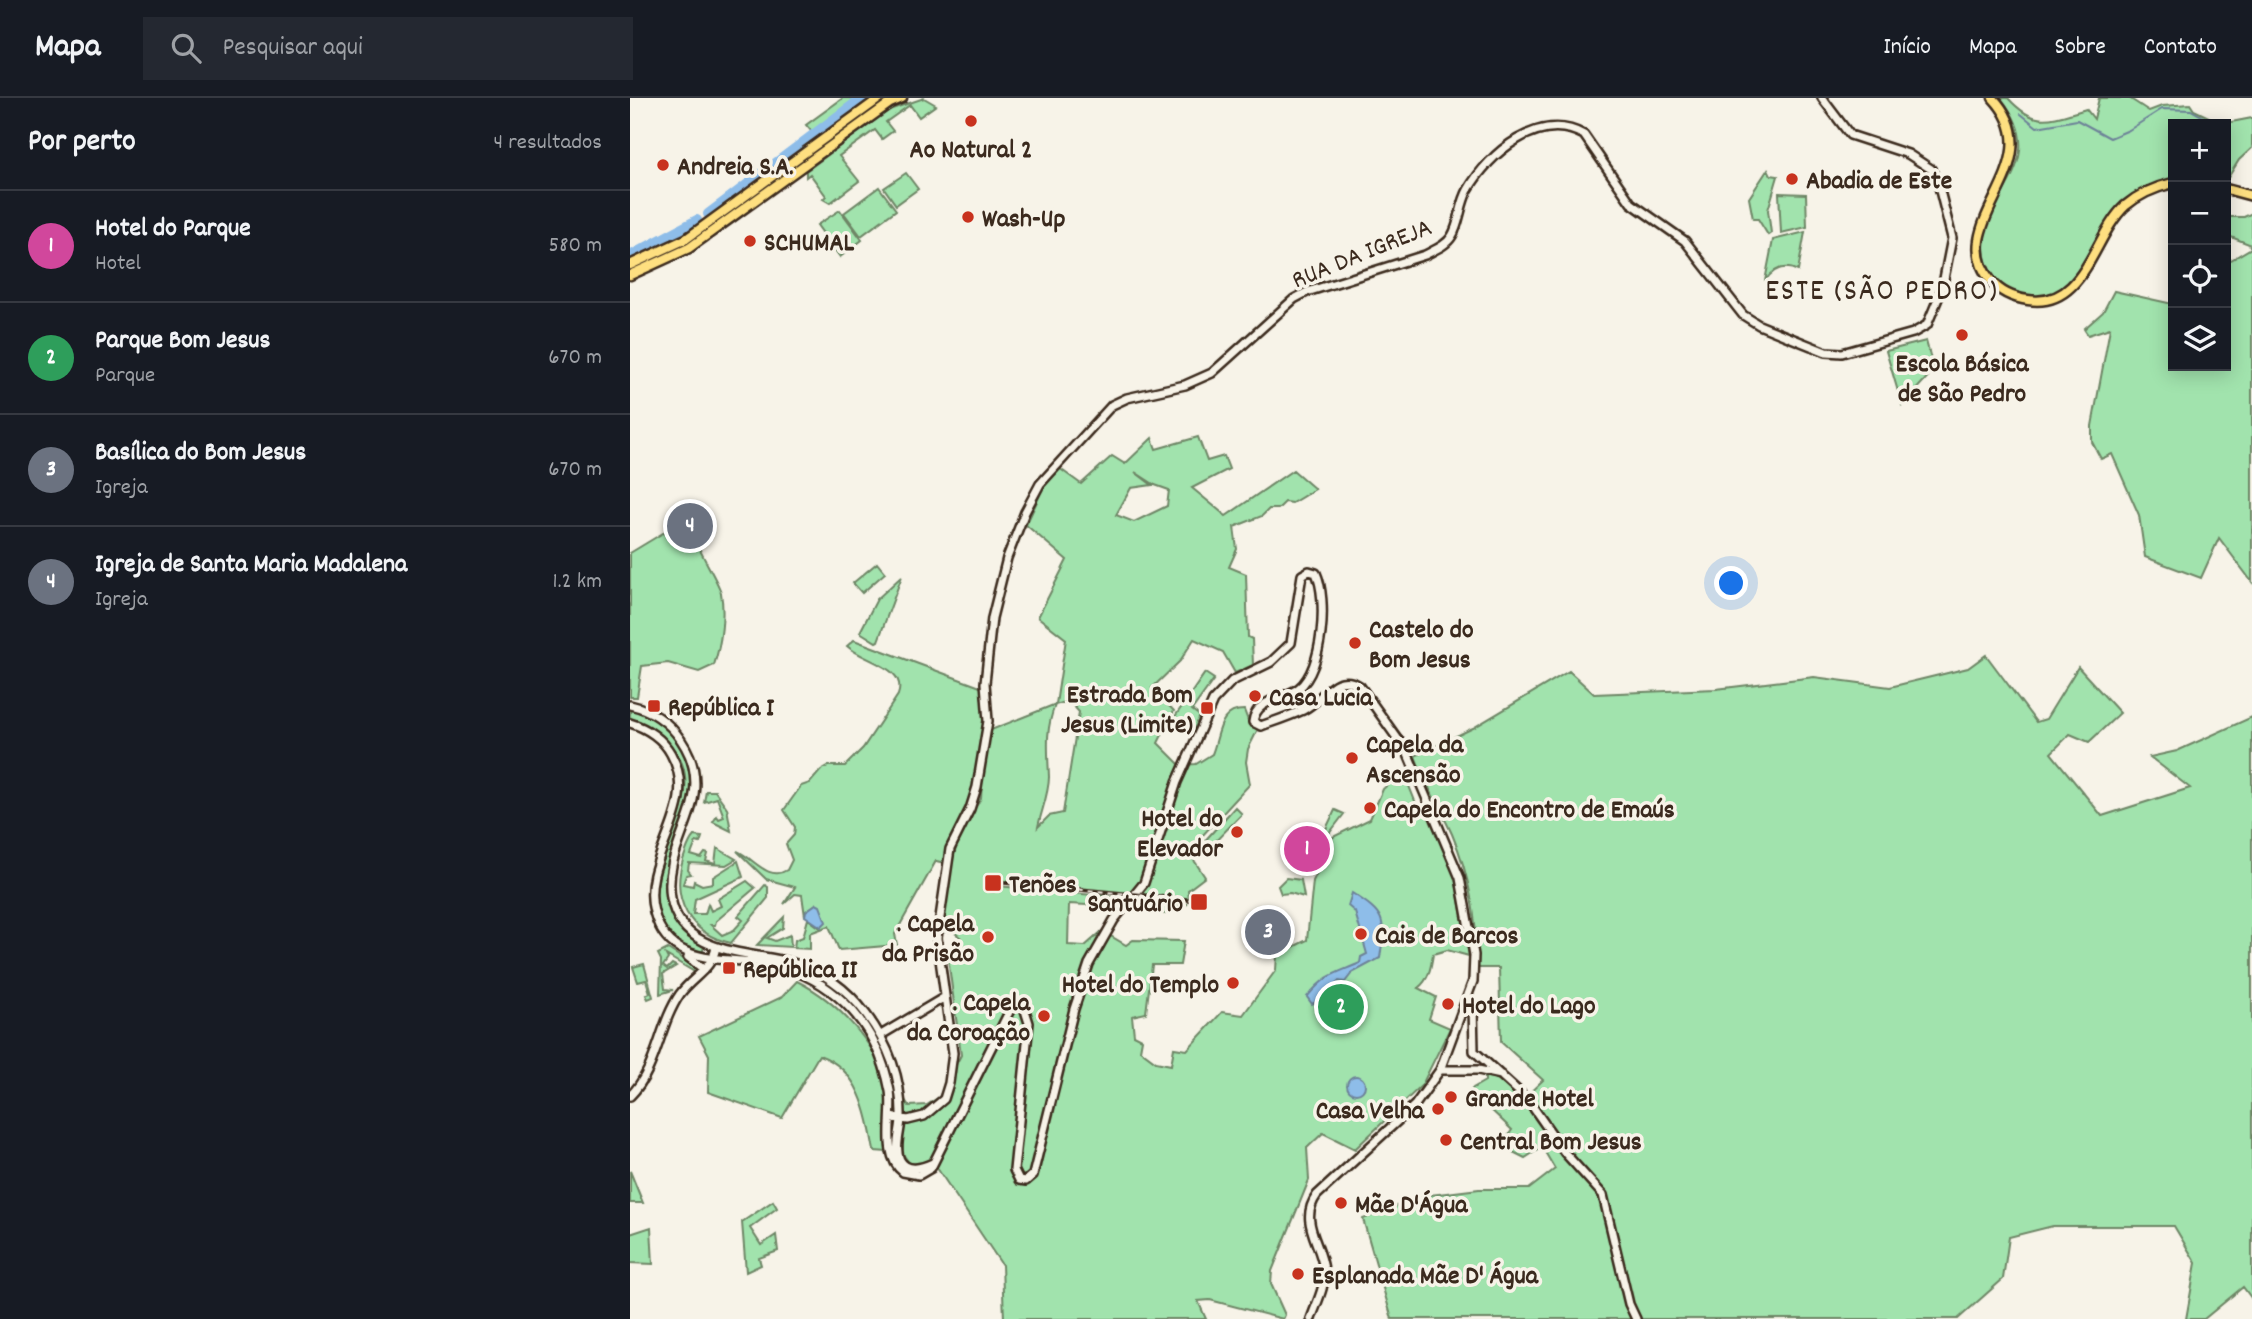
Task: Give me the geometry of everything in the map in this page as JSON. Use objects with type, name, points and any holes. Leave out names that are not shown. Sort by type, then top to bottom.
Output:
[{"type":"main road","points":[[630,265],[686,239],[880,98]]},
{"type":"main road","points":[[630,275],[689,248],[890,103],[902,98]]},
{"type":"main road","name":"RUA DA IGREJA","points":[[901,1119],[924,1116],[944,1099],[953,1053],[937,937],[950,849],[971,809],[977,787],[988,721],[985,683],[992,618],[1007,558],[1025,512],[1040,484],[1112,405],[1127,398],[1173,389],[1212,373],[1294,299],[1307,292],[1425,255],[1443,245],[1451,237],[1467,192],[1481,171],[1521,137],[1557,127],[1572,129],[1584,135],[1631,203],[1685,241],[1730,301],[1749,319],[1826,352],[1862,349],[1913,333],[1927,325],[1942,289],[1952,239],[1938,183],[1931,169],[1909,155],[1850,135],[1822,98]]},
{"type":"main road","points":[[1993,98],[2009,119],[2014,150],[2006,177],[1985,218],[1979,248],[1981,263],[1989,279],[2016,298],[2040,301],[2066,291],[2077,281],[2125,206],[2143,194],[2168,185]]},
{"type":"main road","points":[[2231,190],[2252,196]]},
{"type":"main road","points":[[683,951],[708,959],[771,964],[818,983],[859,1018],[878,1050],[890,1091],[892,1158],[898,1168],[919,1175],[928,1171],[933,1163],[1011,1008],[1019,1003],[1026,1010],[1029,1023],[1014,1170],[1022,1182],[1033,1175],[1071,1021],[1089,964],[1114,920],[1144,883],[1177,782],[1213,701],[1232,681],[1271,662],[1291,642],[1300,582],[1306,572],[1316,573],[1322,631],[1317,655],[1301,687],[1267,703],[1253,722],[1261,726],[1302,711],[1338,681],[1355,683],[1367,694],[1407,752],[1460,878],[1474,955],[1473,981],[1440,1070],[1415,1105],[1317,1195],[1310,1205],[1309,1225],[1325,1273],[1311,1319]]},
{"type":"main road","points":[[630,705],[656,715],[671,728],[684,744],[694,768],[694,804],[669,882],[676,915],[694,936],[712,946],[795,963],[822,975],[854,999],[881,1035],[898,1078],[901,1119],[898,1153],[902,1163],[918,1169],[933,1163]]},
{"type":"main road","points":[[630,723],[659,738],[679,772],[677,811],[658,864],[651,894],[656,919],[664,934],[700,971]]},
{"type":"main road","points":[[630,1096],[648,1072],[681,992],[700,971],[712,946]]},
{"type":"main road","points":[[878,1050],[881,1035],[944,997]]},
{"type":"main road","points":[[1468,997],[1473,1006],[1474,1051],[1504,1075],[1543,1117],[1565,1153],[1603,1195],[1629,1304],[1636,1319]]},
{"type":"main road","points":[[1440,1070],[1478,1070],[1504,1075]]},
{"type":"main road","points":[[891,1117],[901,1119]]},
{"type":"green space","points":[[843,98],[867,98],[817,138],[806,125]]},
{"type":"green space","points":[[924,98],[936,105],[919,117],[910,105],[886,122],[893,131],[882,139],[875,130],[839,156],[859,181],[830,203],[823,199],[826,196],[810,174],[806,177],[806,171],[889,110]]},
{"type":"green space","points":[[2001,98],[2008,98],[2027,114],[2044,119],[2086,109],[2094,119],[2099,98],[2129,98],[2149,111],[2162,106],[2190,104],[2194,110],[2209,117],[2168,119],[2168,180],[2146,188],[2121,204],[2078,270],[2065,284],[2051,294],[2034,297],[2013,292],[2003,285],[1991,273],[1985,256],[1985,235],[1991,216],[2017,162],[2020,143],[2016,122]]},
{"type":"green space","points":[[2252,118],[2252,148],[2239,160],[2231,173],[2231,122]]},
{"type":"green space","points":[[1768,169],[1771,175],[1778,176],[1768,210],[1771,233],[1768,235],[1758,219],[1753,219],[1749,198]]},
{"type":"green space","points":[[906,173],[918,189],[896,205],[884,188]]},
{"type":"green space","points":[[879,187],[896,210],[861,236],[844,213]]},
{"type":"green space","points":[[1779,193],[1806,194],[1807,227],[1781,233]]},
{"type":"green space","points":[[840,210],[862,240],[840,257],[817,225]]},
{"type":"green space","points":[[2252,213],[2252,582],[2219,538],[2201,578],[2145,557],[2139,515],[2112,454],[2101,459],[2092,442],[2092,426],[2110,328],[2088,335],[2084,329],[2103,312],[2114,291],[2168,303],[2168,371],[2231,371],[2231,260],[2251,248],[2249,244],[2231,237],[2231,217],[2244,217]]},
{"type":"green space","points":[[1805,232],[1798,271],[1779,269],[1765,281],[1773,240]]},
{"type":"green space","points":[[1926,341],[1934,370],[1902,405],[1886,351]]},
{"type":"green space","points":[[1198,437],[1207,461],[1224,456],[1229,469],[1192,488],[1226,516],[1293,470],[1315,489],[1292,503],[1285,502],[1278,509],[1269,509],[1262,516],[1234,527],[1237,549],[1229,567],[1246,574],[1248,637],[1252,639],[1253,665],[1235,673],[1223,652],[1194,639],[1180,661],[1152,688],[1174,711],[1158,743],[1180,765],[1196,764],[1212,754],[1225,719],[1235,711],[1244,710],[1250,726],[1258,729],[1248,749],[1246,762],[1250,784],[1188,851],[1205,877],[1188,890],[1189,899],[999,881],[996,875],[989,874],[986,891],[994,892],[998,886],[1188,904],[1172,908],[1168,914],[1130,911],[1126,901],[1106,906],[1069,904],[1068,945],[1085,946],[1102,931],[1126,945],[1133,940],[1184,941],[1180,965],[1152,965],[1146,1013],[1132,1016],[1134,1035],[1142,1039],[1140,1050],[1156,1062],[1171,1065],[1174,1048],[1187,1050],[1222,1012],[1243,1015],[1276,970],[1277,955],[1307,940],[1313,881],[1333,837],[1370,819],[1383,789],[1403,771],[1417,806],[1431,818],[1455,877],[1469,956],[1447,950],[1433,954],[1427,977],[1418,988],[1436,997],[1429,1019],[1450,1028],[1422,1085],[1355,1149],[1323,1133],[1307,1148],[1309,1180],[1272,1271],[1271,1284],[1285,1315],[1283,1319],[1210,1300],[1198,1301],[1206,1319],[1004,1319],[1002,1265],[937,1168],[925,1163],[910,1164],[902,1153],[874,1151],[864,1107],[853,1082],[844,1071],[819,1055],[782,1118],[708,1092],[709,1055],[699,1036],[782,997],[797,981],[833,1005],[862,1035],[909,1106],[927,1105],[939,1097],[961,1055],[948,958],[962,952],[961,938],[954,932],[942,932],[949,873],[960,834],[981,798],[983,765],[991,730],[1056,704],[1066,639],[1038,617],[1067,560],[1026,525],[1047,480],[1059,468],[1081,484],[1112,456],[1125,464],[1152,438],[1156,449]],"holes":[[[1135,472],[1155,485],[1169,490],[1167,506],[1134,522],[1116,515],[1131,488],[1152,485]],[[1069,701],[1079,712],[1063,813],[1049,816],[1038,827],[1049,783],[1048,741],[1052,714],[1055,705]]]},
{"type":"green space","points":[[663,533],[697,543],[717,584],[723,611],[719,648],[714,665],[699,672],[668,663],[642,666],[637,697],[630,697],[630,553]]},
{"type":"green space","points":[[877,563],[885,573],[862,593],[853,583]]},
{"type":"green space","points":[[902,576],[876,642],[860,632],[877,599]]},
{"type":"green space","points":[[854,640],[983,688],[986,724],[973,794],[949,843],[945,863],[936,861],[895,934],[897,945],[839,950],[829,926],[810,933],[810,949],[794,948],[795,940],[803,937],[808,919],[819,927],[816,904],[806,911],[805,916],[802,895],[795,894],[784,904],[795,887],[766,879],[737,851],[767,871],[780,873],[787,870],[792,860],[786,844],[794,835],[795,827],[784,810],[801,786],[810,783],[821,770],[828,766],[845,766],[863,748],[898,695],[897,678],[891,671],[847,646]]},
{"type":"green space","points":[[1986,655],[2036,722],[2046,719],[2078,667],[2120,713],[2089,742],[2070,734],[2051,753],[2102,816],[2190,788],[2150,757],[2177,751],[2252,717],[2252,1299],[2243,1287],[2204,1319],[2186,1319],[2196,1263],[2174,1226],[2053,1226],[2009,1237],[2003,1279],[1958,1319],[1392,1319],[1363,1219],[1422,1196],[1479,1189],[1529,1189],[1555,1169],[1542,1147],[1525,1158],[1501,1146],[1512,1130],[1483,1102],[1472,1108],[1463,1102],[1473,1088],[1485,1081],[1485,1076],[1500,1080],[1523,1099],[1543,1080],[1501,1042],[1499,968],[1476,968],[1472,900],[1463,866],[1452,834],[1415,756],[1473,728],[1569,671],[1594,694],[1716,689],[1814,677],[1890,687],[1968,668]]},
{"type":"green space","points":[[1205,673],[1214,679],[1192,710],[1200,716],[1193,732],[1174,718]]},
{"type":"green space","points":[[630,708],[651,716],[663,725],[674,736],[687,760],[689,795],[666,884],[678,919],[704,946],[702,955],[684,947],[669,934],[662,923],[656,896],[661,869],[680,814],[685,788],[682,763],[665,740],[630,718]]},
{"type":"green space","points":[[706,791],[715,791],[727,808],[731,831],[713,822],[717,816],[719,819],[724,817],[717,798],[704,802]]},
{"type":"green space","points":[[1235,807],[1242,814],[1208,849],[1202,844]]},
{"type":"green space","points":[[1335,810],[1344,814],[1328,835],[1324,833]]},
{"type":"green space","points":[[694,836],[702,837],[700,843],[696,842],[691,855],[701,858],[705,853],[708,854],[706,861],[715,864],[717,848],[736,859],[726,865],[689,863],[688,870],[691,874],[686,875],[683,884],[693,886],[694,881],[702,885],[713,883],[713,877],[738,861],[743,877],[695,899],[693,914],[705,914],[708,904],[711,911],[721,906],[718,899],[747,881],[755,888],[716,921],[715,925],[711,925],[722,935],[734,930],[743,920],[738,916],[765,885],[768,887],[768,898],[731,943],[704,932],[694,923],[682,901],[680,874],[687,847]]},
{"type":"green space","points":[[1286,878],[1301,880],[1304,897],[1290,893],[1281,894],[1278,886]]},
{"type":"green space","points":[[784,917],[783,928],[767,938],[775,941],[790,935],[791,947],[757,945]]},
{"type":"green space","points":[[668,949],[696,967],[698,974],[666,955],[668,959],[663,966],[667,969],[672,964],[676,966],[663,974],[665,989],[673,990],[660,994],[661,960],[658,954]]},
{"type":"green space","points":[[644,964],[653,997],[648,999],[646,995],[650,993],[646,980],[638,982],[633,967]]},
{"type":"green space","points":[[630,1171],[643,1203],[630,1203]]},
{"type":"green space","points":[[773,1201],[777,1208],[750,1228],[761,1245],[776,1235],[778,1251],[759,1258],[761,1265],[746,1272],[742,1222]]},
{"type":"green space","points":[[651,1227],[653,1264],[630,1263],[630,1234]]},
{"type":"water","points":[[1352,893],[1371,906],[1381,918],[1383,934],[1380,958],[1352,973],[1345,982],[1339,981],[1323,998],[1312,1004],[1307,997],[1320,983],[1360,963],[1361,957],[1367,954],[1355,912],[1348,906]]},
{"type":"water","points":[[816,904],[820,906],[826,922],[821,927],[805,916],[806,911]]},
{"type":"water","points":[[1356,1076],[1363,1078],[1363,1092],[1356,1094],[1349,1092],[1347,1085],[1349,1078]]},
{"type":"waterway","points":[[708,214],[862,98]]},
{"type":"waterway","points":[[2021,114],[2037,127],[2077,120],[2110,138],[2129,130],[2162,109],[2191,110],[2207,119]]},
{"type":"waterway","points":[[630,256],[697,220]]},
{"type":"railway","points":[[999,882],[1203,901]]},
{"type":"place","name":"Ao Natural 2","points":[[971,121]]},
{"type":"place","name":"Andreia S.A.","points":[[663,165]]},
{"type":"place","name":"Abadia de Este","points":[[1792,179]]},
{"type":"place","name":"Wash-Up","points":[[968,217]]},
{"type":"place","name":"SCHUMAL","points":[[750,241]]},
{"type":"place","name":"Escola Básica de São Pedro","points":[[1962,335]]},
{"type":"place","name":"Igreja de Santa Maria Madalena","points":[[690,526]]},
{"type":"place","name":"Castelo do Bom Jesus","points":[[1355,643]]},
{"type":"place","name":"Casa Lucia","points":[[1255,696]]},
{"type":"place","name":"República I","points":[[654,706]]},
{"type":"place","name":"Estrada Bom Jesus (Limite)","points":[[1207,708]]},
{"type":"place","name":"Capela da Ascensão","points":[[1352,758]]},
{"type":"place","name":"Capela do Encontro de Emaús","points":[[1370,808]]},
{"type":"place","name":"Hotel do Elevador","points":[[1237,832]]},
{"type":"place","name":"Hotel do Parque","points":[[1307,849]]},
{"type":"place","name":"Tenões","points":[[993,883]]},
{"type":"place","name":"Santuário","points":[[1199,902]]},
{"type":"place","name":"Basílica do Bom Jesus","points":[[1268,932]]},
{"type":"place","name":"Cais de Barcos","points":[[1361,934]]},
{"type":"place","name":". Capela da Prisão","points":[[988,937]]},
{"type":"place","name":"República II","points":[[729,968]]},
{"type":"place","name":"Hotel do Templo","points":[[1233,983]]},
{"type":"place","name":"Hotel do Lago","points":[[1448,1004]]},
{"type":"place","name":"Parque Bom Jesus","points":[[1341,1007]]},
{"type":"place","name":". Capela da Coroação","points":[[1044,1016]]},
{"type":"place","name":"Grande Hotel","points":[[1451,1097]]},
{"type":"place","name":"Casa Velha","points":[[1438,1109]]},
{"type":"place","name":"Central Bom Jesus","points":[[1446,1140]]},
{"type":"place","name":"Mãe D'Água","points":[[1341,1203]]},
{"type":"place","name":"Esplanada Mãe D' Água","points":[[1298,1274]]},
{"type":"district","name":"ESTE (SÃO PEDRO)","points":[[1882,289]]}]
